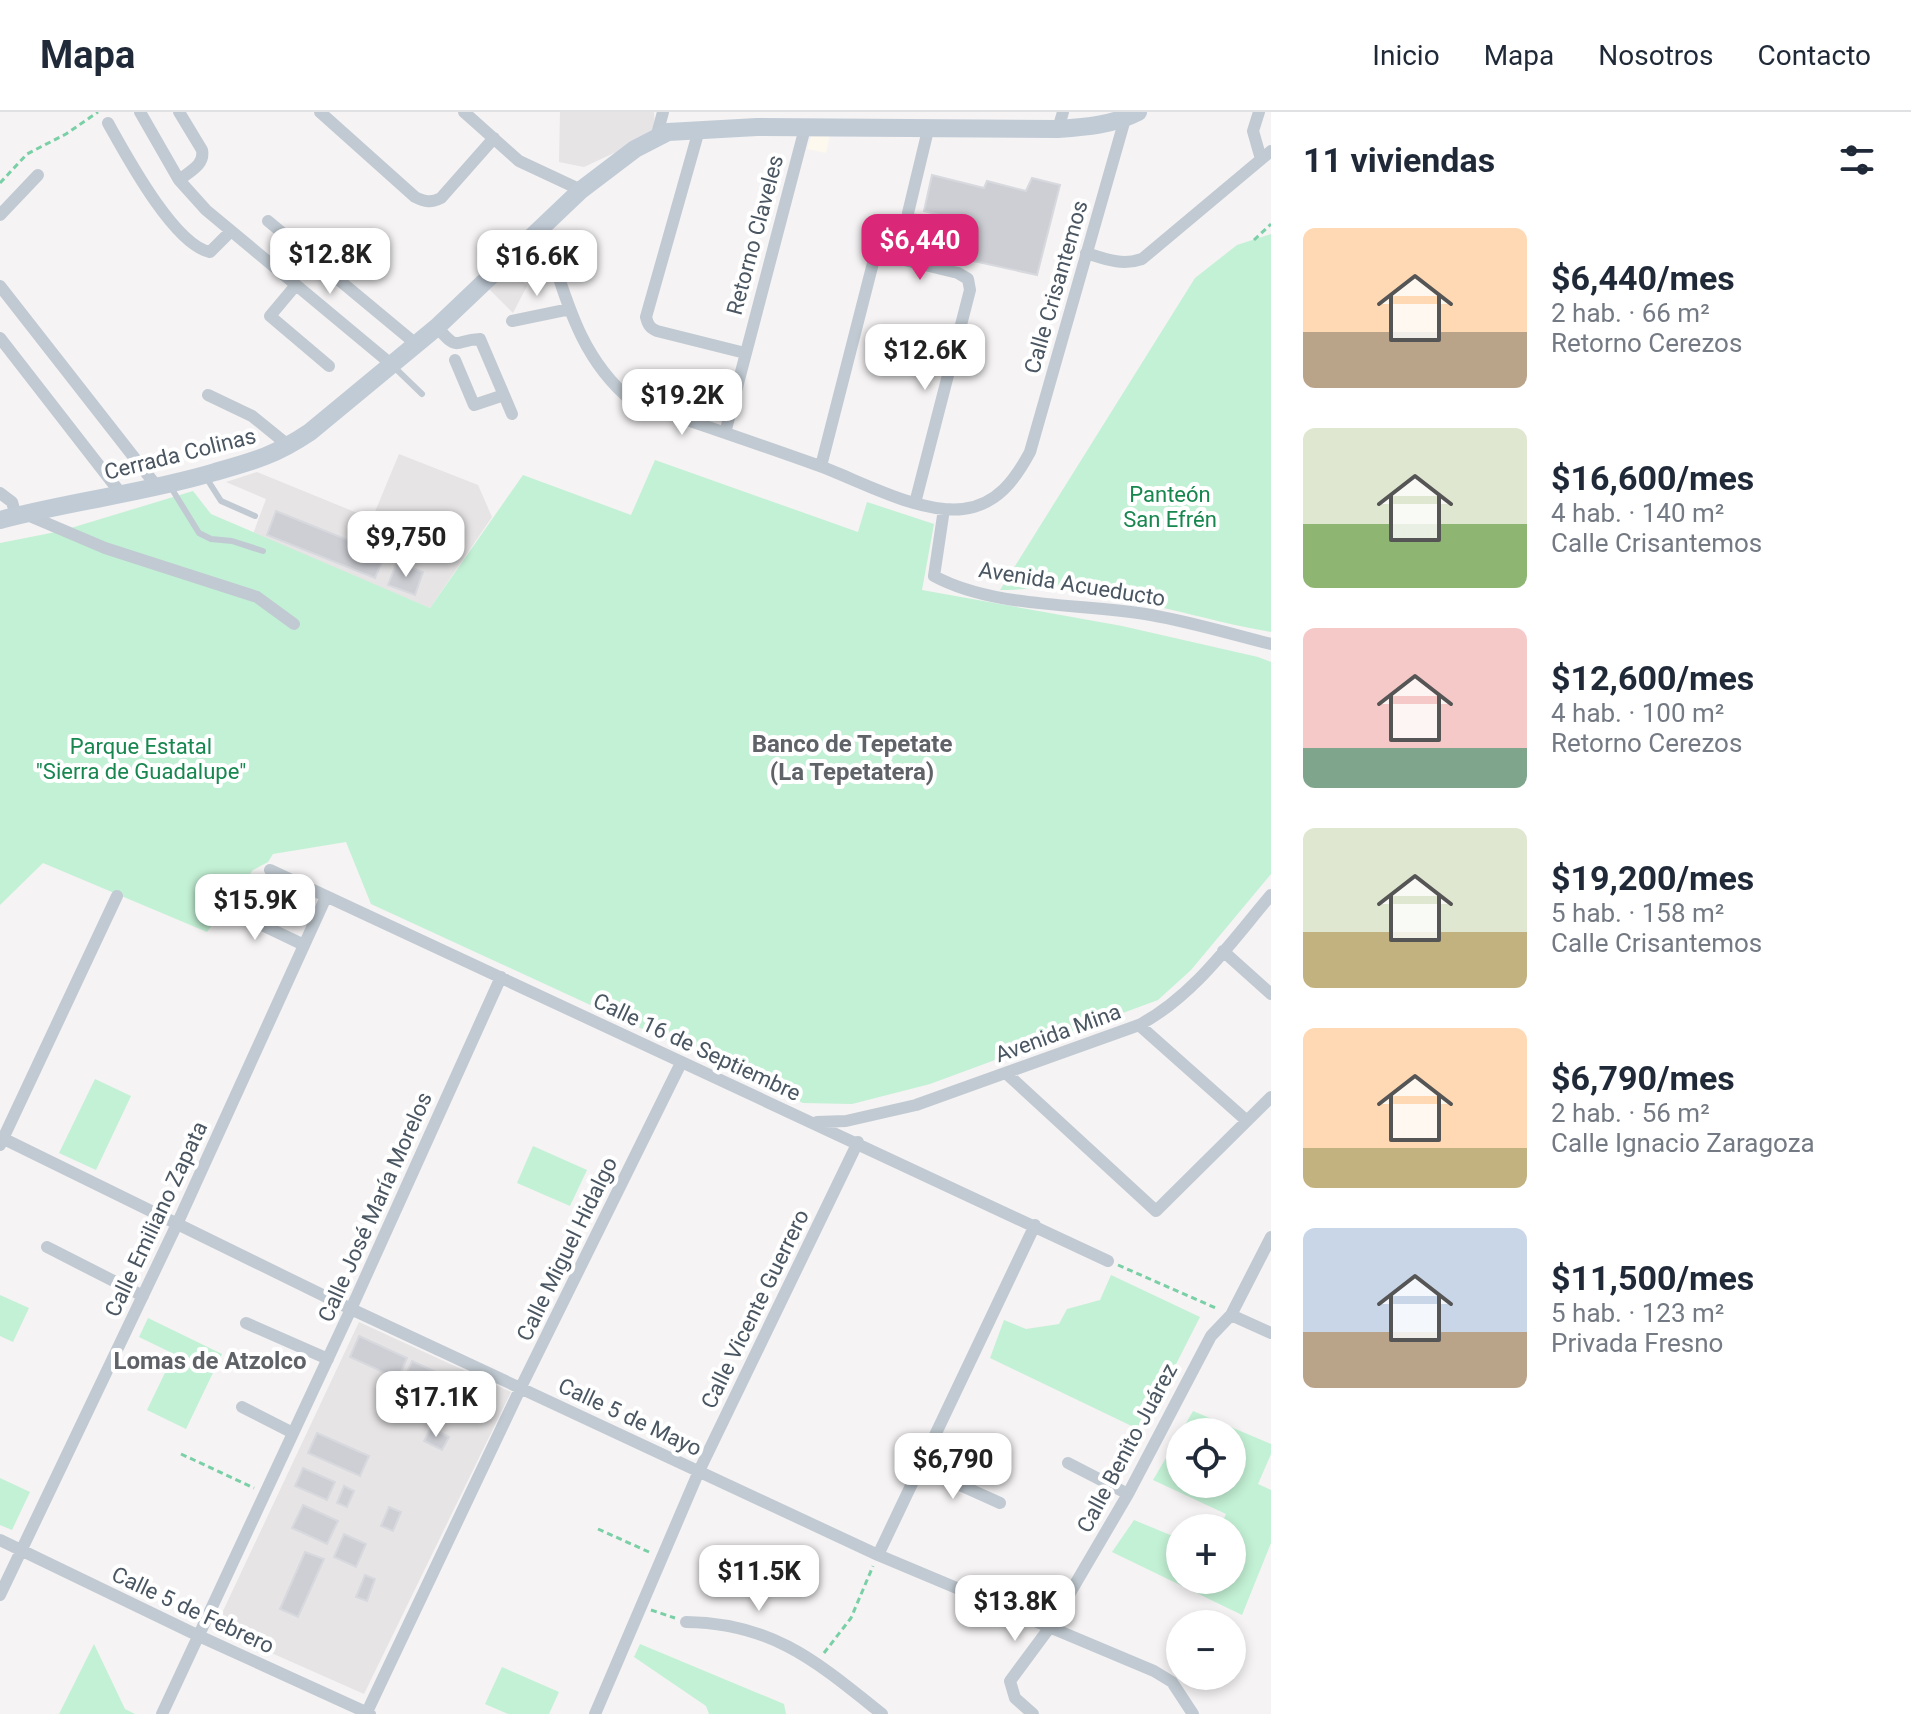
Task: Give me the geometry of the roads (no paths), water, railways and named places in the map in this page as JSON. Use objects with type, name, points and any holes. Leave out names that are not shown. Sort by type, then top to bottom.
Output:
[{"type":"main road","points":[[656,138],[668,132],[760,119],[805,128],[928,130],[956,120],[1060,121],[1092,127],[1132,116]]},
{"type":"main road","name":"Cerrada Colinas","points":[[14,516],[164,487],[273,455],[289,446],[437,327],[581,190],[635,149],[656,138]]},
{"type":"street","points":[[140,112],[179,180],[206,210],[391,364]]},
{"type":"street","points":[[179,112],[202,150],[203,157],[200,164],[179,180]]},
{"type":"street","points":[[320,112],[423,201],[433,202],[441,198],[494,138]]},
{"type":"street","points":[[464,112],[519,161],[581,190]]},
{"type":"street","points":[[656,138],[663,112]]},
{"type":"street","points":[[1086,253],[1119,262],[1130,263],[1142,259],[1266,155],[1253,131],[1259,112]]},
{"type":"street","name":"Calle Crisantemos","points":[[543,229],[570,309],[593,361],[610,383],[632,401],[821,466],[915,503],[944,509],[964,509],[985,503],[1008,488],[1030,452],[1086,253],[1132,116]]},
{"type":"street","points":[[108,123],[153,199],[192,242],[203,251],[210,252],[231,231]]},
{"type":"street","name":"Retorno Claveles","points":[[725,433],[805,128]]},
{"type":"street","points":[[699,130],[646,317],[647,323],[657,331],[745,353]]},
{"type":"street","points":[[908,213],[928,130]]},
{"type":"street","points":[[0,215],[38,175]]},
{"type":"street","points":[[268,221],[416,344]]},
{"type":"street","points":[[821,466],[873,263],[879,256],[888,256],[958,273],[968,279],[970,290],[915,503]]},
{"type":"street","points":[[296,285],[270,316],[329,366]]},
{"type":"street","points":[[0,286],[164,487]]},
{"type":"street","points":[[512,321],[570,309]]},
{"type":"street","points":[[437,327],[450,342],[459,344],[480,339],[512,414]]},
{"type":"street","points":[[0,338],[122,495]]},
{"type":"street","points":[[455,360],[474,405],[504,395]]},
{"type":"street","points":[[208,395],[252,416],[289,446]]},
{"type":"street","points":[[0,493],[12,502],[14,516],[257,597],[294,624]]},
{"type":"street","name":"Avenida Acueducto","points":[[944,509],[934,576],[951,585],[1020,600],[1151,615],[1271,644]]},
{"type":"street","name":"Calle 16 de Septiembre","points":[[270,870],[1108,1261]]},
{"type":"street","name":"Avenida Mina","points":[[811,1122],[846,1121],[916,1105],[1139,1025],[1162,1013],[1193,986],[1271,895]]},
{"type":"street","points":[[1,1140],[117,896]]},
{"type":"street","name":"Calle Emiliano Zapata","points":[[0,1595],[178,1222],[326,897]]},
{"type":"street","points":[[222,906],[304,945]]},
{"type":"street","points":[[1223,951],[1271,994]]},
{"type":"street","name":"Calle José María Morelos","points":[[162,1714],[351,1309],[501,977]]},
{"type":"street","points":[[1139,1025],[1247,1121]]},
{"type":"street","name":"Calle Miguel Hidalgo","points":[[368,1714],[521,1387],[681,1063]]},
{"type":"street","points":[[1007,1074],[1156,1211],[1271,1097]]},
{"type":"street","name":"Calle 5 de Mayo","points":[[1,1140],[178,1222],[351,1309],[878,1555],[1163,1676],[1172,1682],[1193,1714]]},
{"type":"street","name":"Calle Vicente Guerrero","points":[[595,1714],[643,1608],[699,1471],[858,1142]]},
{"type":"street","points":[[878,1555],[1035,1225]]},
{"type":"street","name":"Calle Benito Juárez","points":[[1033,1714],[1015,1698],[1010,1681],[1050,1627],[1128,1494],[1211,1336],[1231,1315],[1271,1237]]},
{"type":"street","points":[[47,1247],[143,1296]]},
{"type":"street","points":[[1231,1315],[1271,1333]]},
{"type":"street","points":[[246,1323],[328,1359]]},
{"type":"street","points":[[242,1407],[293,1433]]},
{"type":"street","points":[[1068,1463],[1128,1494]]},
{"type":"street","points":[[920,1467],[1000,1503]]},
{"type":"street","name":"Calle 5 de Febrero","points":[[0,1540],[368,1714]]},
{"type":"street","points":[[686,1622],[717,1622],[755,1631],[817,1662],[882,1714]]},
{"type":"lane","points":[[391,364],[422,394]]},
{"type":"lane","points":[[205,475],[221,501],[255,516]]},
{"type":"lane","points":[[164,487],[199,533],[211,539],[232,541],[263,551]]},
{"type":"district","name":"Banco de Tepetate (La Tepetatera)","points":[[852,758]]},
{"type":"district","name":"Lomas de Atzolco","points":[[210,1361]]},
{"type":"park label","name":"Panteón San Efrén","points":[[1170,506]]},
{"type":"park label","name":"Parque Estatal \"Sierra de Guadalupe\"","points":[[141,758]]}]
